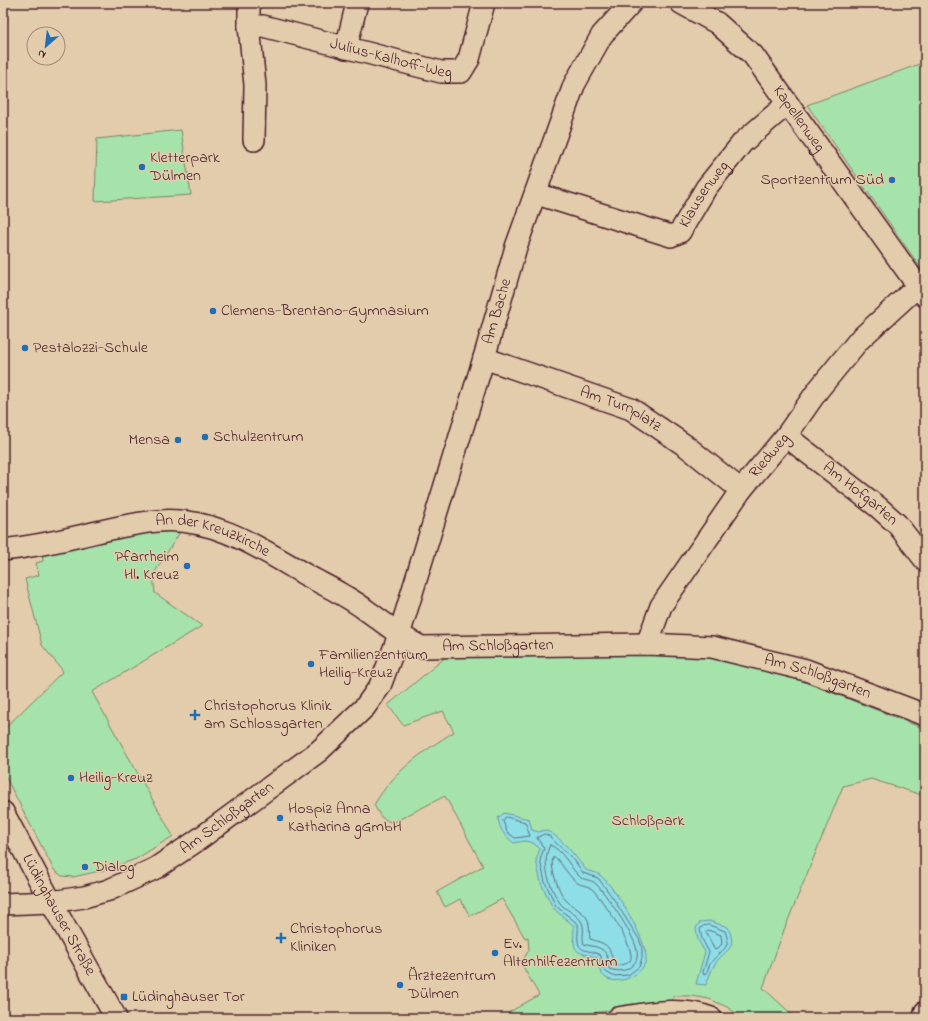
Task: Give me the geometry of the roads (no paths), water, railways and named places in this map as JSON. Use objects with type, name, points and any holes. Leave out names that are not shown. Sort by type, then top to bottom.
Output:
[{"type":"street","points":[[249,3],[249,26],[255,85],[254,140]]},
{"type":"street","points":[[346,48],[357,3]]},
{"type":"street","name":"Julius-Kalhoff-Weg","points":[[249,26],[263,26],[440,72],[461,72],[469,59],[484,3]]},
{"type":"street","name":"Kapellenweg","points":[[681,3],[717,23],[753,55],[921,291]]},
{"type":"street","name":"Am Bache","points":[[399,635],[484,358],[516,247],[537,194],[574,85],[602,35],[629,4]]},
{"type":"street","name":"Klausenweg","points":[[537,194],[671,236],[680,232],[706,188],[743,142],[787,104]]},
{"type":"street","name":"Riedweg","points":[[647,644],[661,606],[741,490],[786,436],[818,390],[859,340],[921,291]]},
{"type":"street","name":"Am Turnplatz","points":[[484,358],[631,410],[686,446],[741,490]]},
{"type":"street","name":"Am Hofgarten","points":[[786,436],[878,506],[897,524],[925,560]]},
{"type":"street","name":"An der Kreuzkirche","points":[[3,550],[47,544],[152,521],[179,521],[200,524],[221,530],[258,547],[366,609],[399,635]]},
{"type":"street","name":"Am Schloßgarten","points":[[3,904],[50,902],[84,897],[108,890],[156,868],[195,842],[319,751],[366,707],[380,686],[399,635],[421,648],[647,644],[712,647],[806,670],[925,715]]},
{"type":"street","name":"Lüdinghauser Straße","points":[[3,812],[50,902],[116,1018]]},
{"type":"street","points":[[618,1018],[672,1010],[698,1013],[711,1018]]},
{"type":"street","points":[[924,1018],[925,1012]]},
{"type":"water","points":[[504,813],[529,819],[532,830],[539,832],[544,830],[556,836],[578,859],[586,870],[599,874],[606,881],[629,914],[642,940],[646,959],[644,966],[639,972],[633,976],[618,981],[610,980],[604,977],[600,971],[599,959],[577,951],[574,941],[574,926],[553,908],[541,883],[536,860],[540,849],[531,842],[522,841],[514,843],[503,833],[498,818]]},
{"type":"water","points":[[709,921],[728,927],[732,941],[729,949],[715,964],[706,985],[696,984],[705,952],[698,940],[696,928],[700,922]]},
{"type":"place","name":"Kletterpark Dülmen","points":[[142,167]]},
{"type":"place","name":"Sportzentrum Süd","points":[[892,180]]},
{"type":"place","name":"Clemens-Brentano-Gymnasium","points":[[213,311]]},
{"type":"place","name":"Pestalozzi-Schule","points":[[25,348]]},
{"type":"place","name":"Schulzentrum","points":[[205,437]]},
{"type":"place","name":"Mensa","points":[[178,440]]},
{"type":"place","name":"Pfarrheim Hl. Kreuz","points":[[187,566]]},
{"type":"place","name":"Familienzentrum Heilig-Kreuz","points":[[311,664]]},
{"type":"place","name":"Christophorus Klinik am Schlossgarten","points":[[195,715]]},
{"type":"place","name":"Heilig-Kreuz","points":[[71,778]]},
{"type":"place","name":"Hospiz Anna Katharina gGmbH","points":[[280,818]]},
{"type":"place","name":"Dialog","points":[[85,867]]},
{"type":"place","name":"Christophorus Kliniken","points":[[281,938]]},
{"type":"place","name":"Ev. Altenhilfezentrum","points":[[495,953]]},
{"type":"place","name":"Ärztezentrum Dülmen","points":[[400,985]]},
{"type":"place","name":"Lüdinghauser Tor","points":[[124,997]]},
{"type":"park label","name":"Schloßpark","points":[[648,821]]}]
